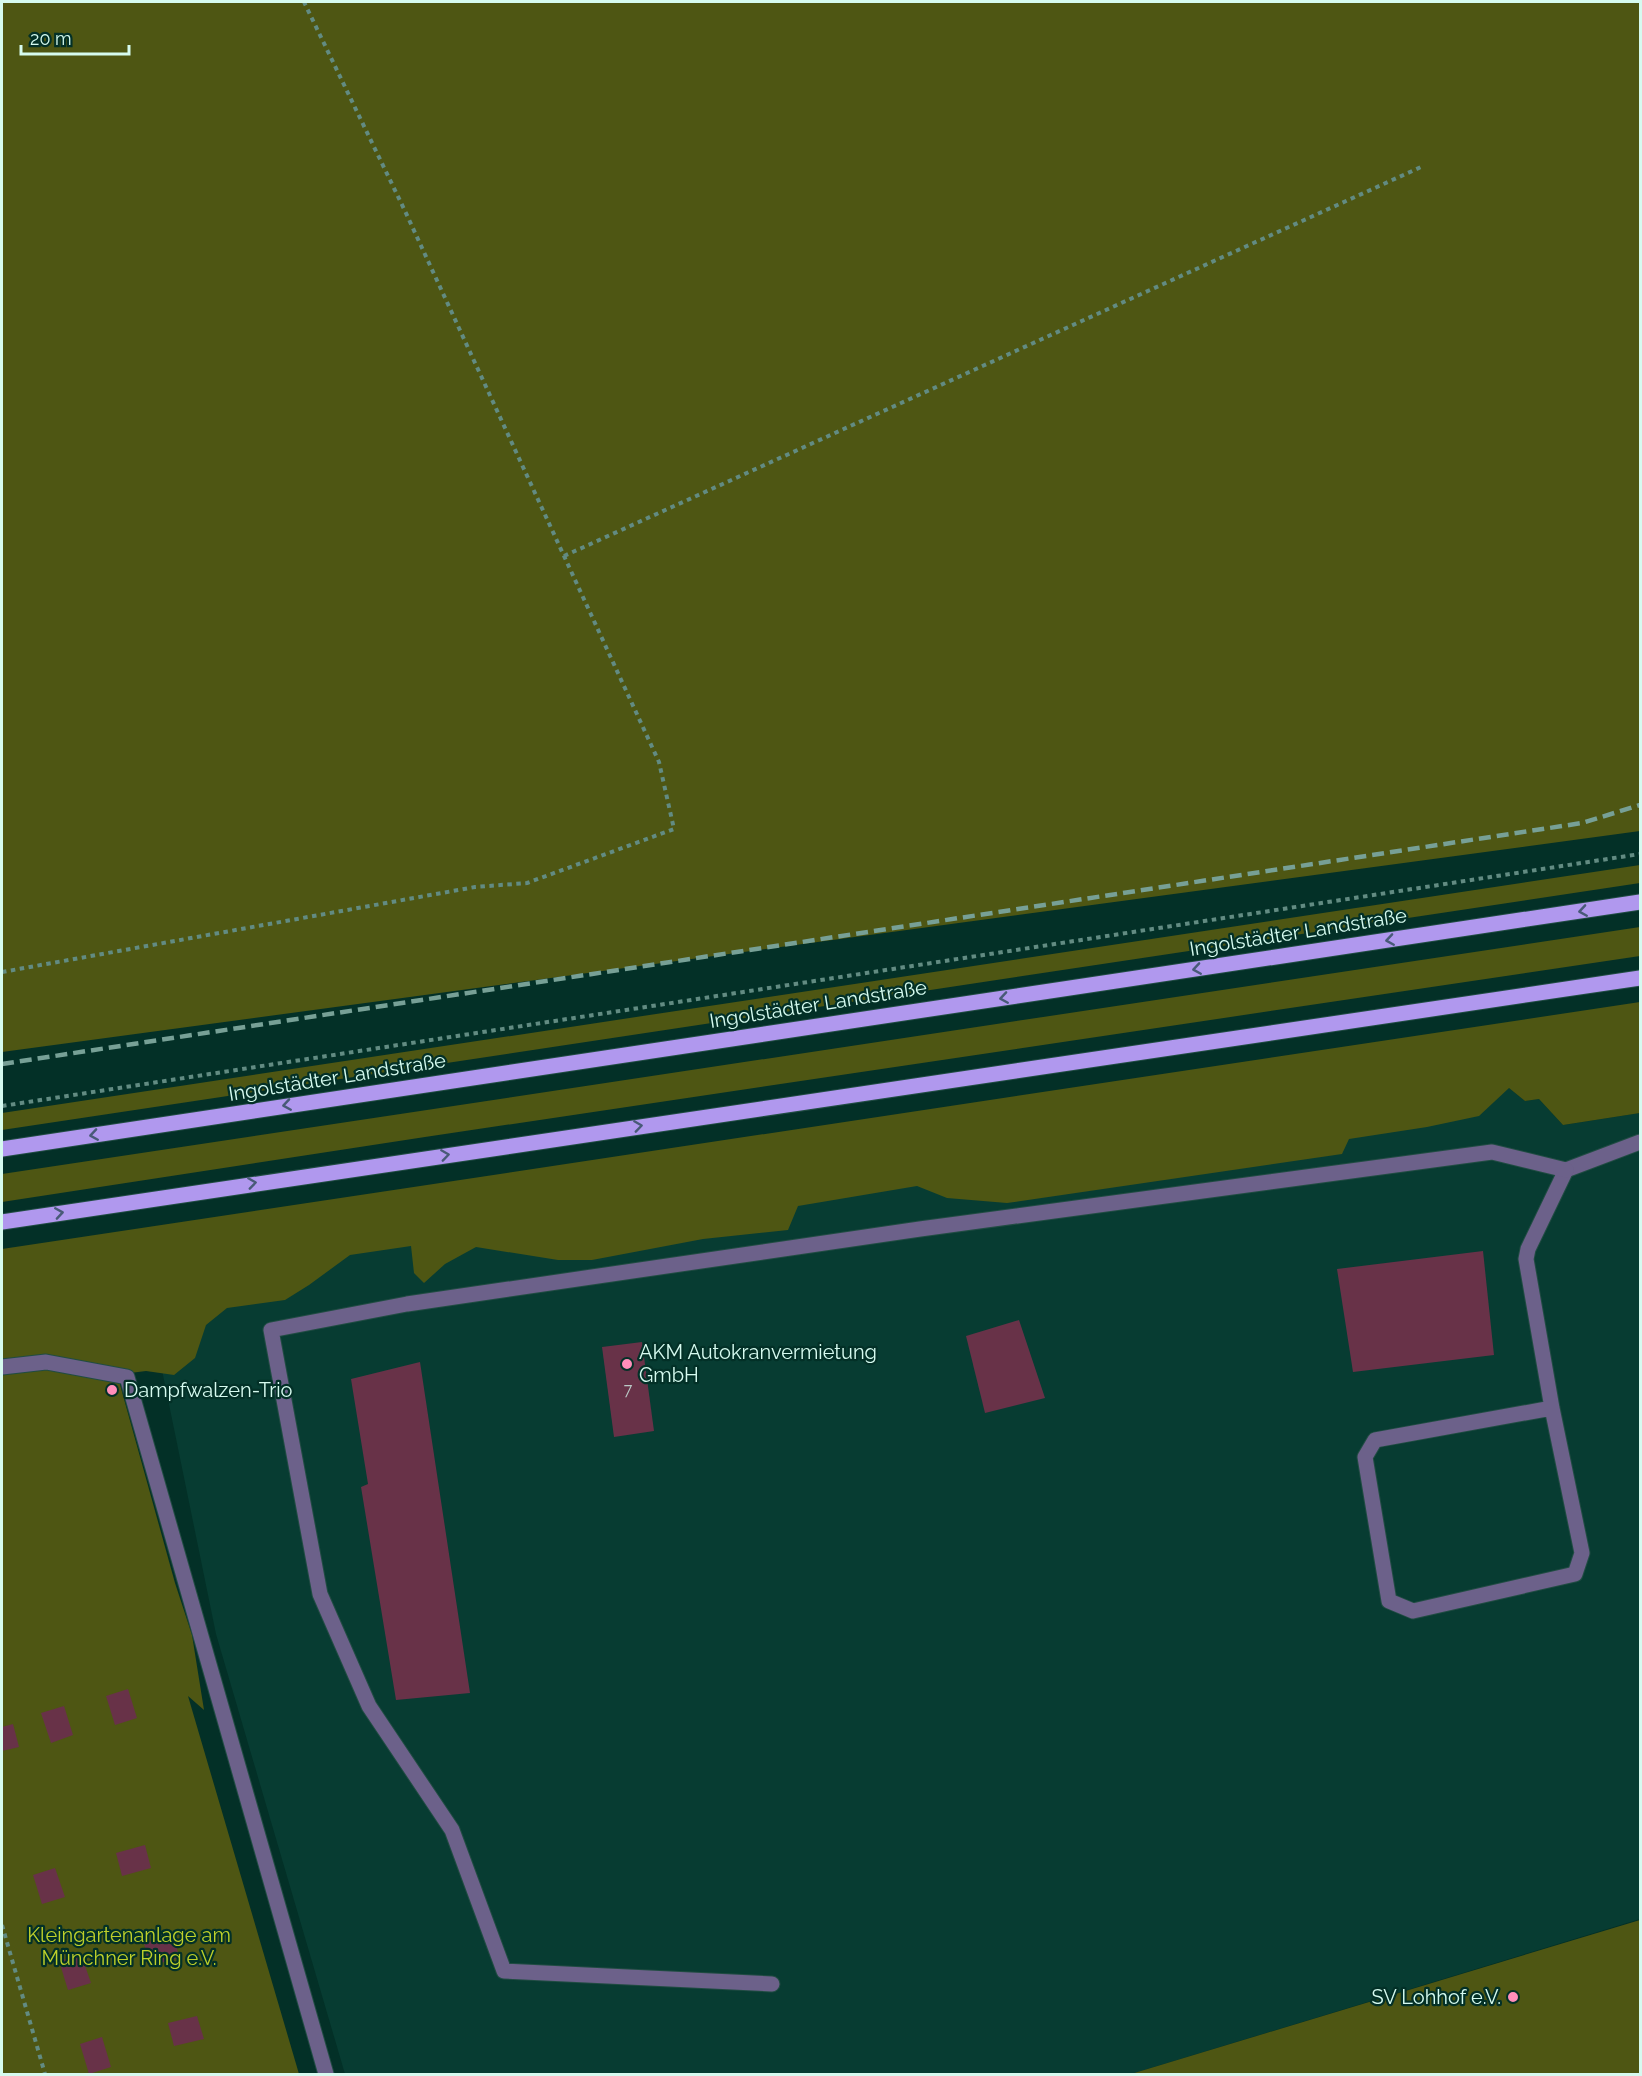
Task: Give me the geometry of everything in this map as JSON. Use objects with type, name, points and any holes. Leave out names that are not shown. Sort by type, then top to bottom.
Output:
[{"type":"main road","name":"Ingolstädter Landstraße","points":[[2,1149],[1641,902]]},
{"type":"main road","points":[[2,1222],[1641,978]]},
{"type":"street","points":[[772,1984],[504,1971],[452,1830],[369,1706],[320,1594],[271,1330],[407,1304],[909,1230],[1492,1152],[1566,1170],[1641,1142]]},
{"type":"street","points":[[1552,1408],[1375,1440],[1365,1457],[1389,1601],[1413,1611],[1575,1574],[1582,1553],[1552,1408],[1526,1259],[1528,1249],[1566,1170]]},
{"type":"street","points":[[2,1367],[46,1362],[126,1377],[326,2074]]},
{"type":"path","points":[[2,972],[475,887],[527,883],[674,829],[659,762],[410,222],[304,2]]},
{"type":"path","points":[[564,556],[1421,167]]},
{"type":"path","points":[[2,1106],[1641,854]]},
{"type":"path","points":[[2,1925],[45,2074]]},
{"type":"shaded area","points":[[1509,1088],[1525,1101],[1539,1099],[1563,1125],[1640,1113],[1640,1919],[1131,2074],[345,2074],[216,1634],[143,1277]]},
{"type":"green space","points":[[2,2],[1640,2],[1640,831],[2,1052]]},
{"type":"green space","points":[[1640,865],[1640,883],[2,1130],[2,1113]]},
{"type":"green space","points":[[1640,927],[1640,956],[2,1202],[2,1174]]},
{"type":"green space","points":[[1640,1002],[1640,1113],[1563,1125],[1539,1099],[1525,1101],[1509,1088],[1479,1116],[1349,1139],[1342,1154],[1007,1203],[947,1198],[917,1186],[798,1206],[788,1230],[703,1239],[592,1260],[558,1260],[476,1247],[445,1264],[424,1283],[414,1273],[411,1246],[350,1255],[285,1300],[227,1308],[206,1325],[195,1358],[174,1375],[146,1371],[130,1373],[66,1358],[34,1356],[2,1359],[2,1249]]},
{"type":"green space","name":"Kleingartenanlage am Münchner Ring e.V.","points":[[44,1369],[119,1381],[175,1583],[192,1635],[204,1710],[188,1696],[299,2074],[2,2074],[2,1375]]},
{"type":"green space","name":"SV Lohhof e.V.","points":[[1640,1920],[1640,2074],[1131,2074]]},
{"type":"building","points":[[1483,1251],[1494,1355],[1353,1372],[1337,1269]]},
{"type":"building","points":[[1019,1320],[1045,1398],[985,1413],[966,1336]]},
{"type":"building","points":[[642,1342],[654,1431],[614,1437],[602,1347]]},
{"type":"building","points":[[420,1362],[470,1693],[396,1700],[361,1487],[368,1484],[351,1379]]},
{"type":"building","points":[[128,1689],[137,1718],[115,1725],[106,1696]]},
{"type":"building","points":[[64,1706],[73,1735],[51,1743],[41,1713]]},
{"type":"building","points":[[13,1724],[19,1747],[2,1751],[2,1727]]},
{"type":"building","points":[[145,1845],[151,1868],[122,1876],[116,1853]]},
{"type":"building","points":[[55,1868],[65,1897],[42,1904],[33,1875]]},
{"type":"building","points":[[174,1935],[179,1958],[149,1966],[144,1943]]},
{"type":"building","points":[[81,1954],[91,1983],[68,1990],[59,1961]]},
{"type":"building","points":[[197,2016],[204,2039],[174,2046],[168,2023]]},
{"type":"building","points":[[102,2037],[111,2067],[89,2074],[80,2044]]},
{"type":"railway","points":[[2,1064],[1582,823],[1640,805]]},
{"type":"place","name":"AKM Autokranvermietung GmbH","points":[[627,1364]]},
{"type":"place","name":"Dampfwalzen-Trio","points":[[112,1390]]},
{"type":"place","name":"SV Lohhof e.V.","points":[[1513,1997]]}]
